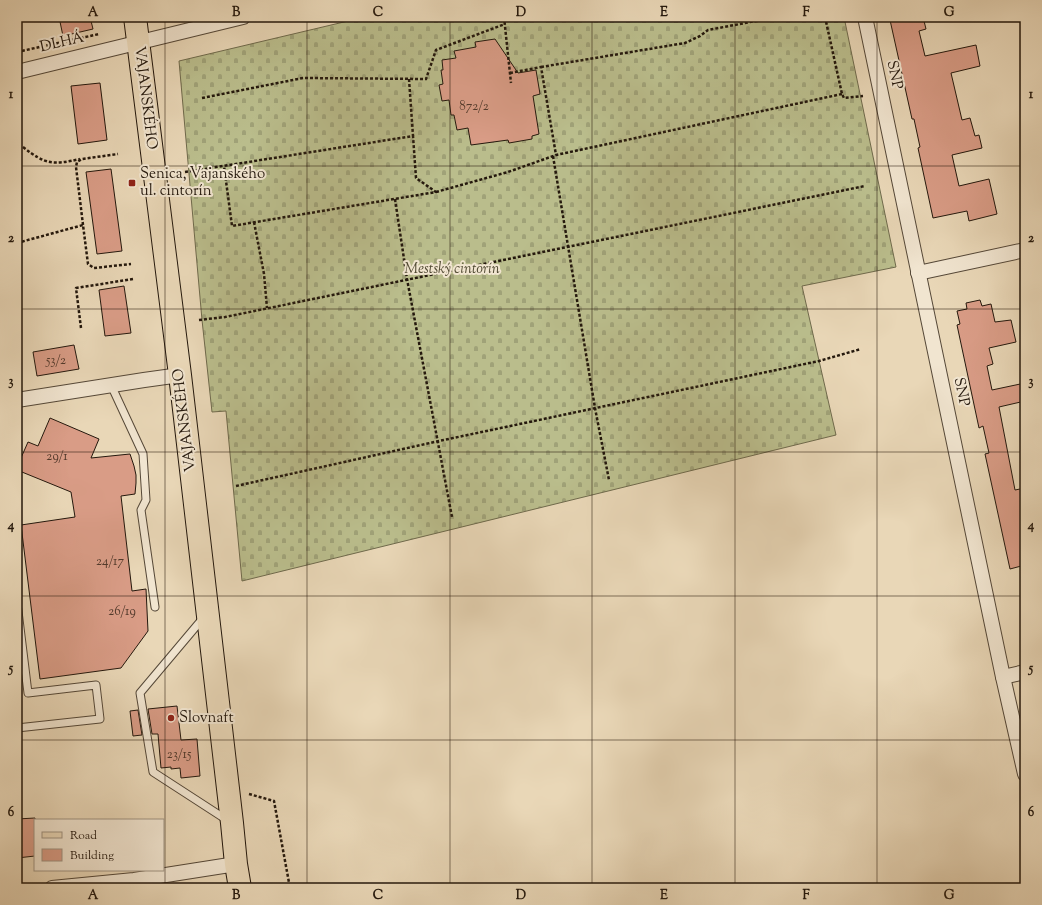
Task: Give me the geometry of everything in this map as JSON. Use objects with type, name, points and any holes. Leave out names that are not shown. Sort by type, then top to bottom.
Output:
[{"type":"main road","name":"VAJANSKÉHO","points":[[135,17],[180,375],[240,888]]},
{"type":"street","name":"DLHÁ","points":[[17,72],[243,17]]},
{"type":"street","name":"SNP","points":[[865,17],[1003,677],[1025,774]]},
{"type":"street","points":[[918,273],[1025,250]]},
{"type":"street","points":[[17,400],[180,375]]},
{"type":"street","points":[[1003,677],[1025,672]]},
{"type":"street","points":[[52,888],[135,884],[236,864]]},
{"type":"lane","points":[[111,385],[143,454],[146,500],[141,510],[155,607]]},
{"type":"lane","points":[[17,603],[28,693],[96,685],[100,719],[17,728]]},
{"type":"lane","points":[[208,612],[140,693],[153,772],[232,823]]},
{"type":"path","points":[[504,17],[511,82]]},
{"type":"path","points":[[510,73],[685,43],[700,36],[708,30],[777,17]]},
{"type":"path","points":[[825,17],[842,94],[844,98],[863,96]]},
{"type":"path","points":[[202,98],[304,78],[426,79],[436,50],[505,24]]},
{"type":"path","points":[[17,52],[99,34]]},
{"type":"path","points":[[541,67],[568,246],[595,408],[609,480]]},
{"type":"path","points":[[409,79],[416,178],[436,192]]},
{"type":"path","points":[[224,166],[232,226],[436,192],[508,172],[555,156],[842,94]]},
{"type":"path","points":[[186,172],[413,136]]},
{"type":"path","points":[[23,147],[36,157],[48,162],[62,163],[118,154]]},
{"type":"path","points":[[82,159],[77,162],[76,167],[88,264],[94,268],[131,264]]},
{"type":"path","points":[[199,320],[267,308],[866,186]]},
{"type":"path","points":[[395,199],[407,279],[452,517]]},
{"type":"path","points":[[254,222],[264,274],[267,308]]},
{"type":"path","points":[[17,243],[83,225]]},
{"type":"path","points":[[81,328],[76,288],[133,279]]},
{"type":"path","points":[[236,486],[438,441],[819,361],[861,349]]},
{"type":"path","points":[[249,794],[274,801],[290,888]]},
{"type":"green space","name":"Mestský cintorín","points":[[365,17],[844,17],[896,267],[802,286],[836,435],[242,581],[226,411],[212,412],[202,320],[179,61]]},
{"type":"building","points":[[59,17],[90,17],[93,29],[63,36]]},
{"type":"building","points":[[905,17],[923,17],[926,29],[919,31],[925,56],[976,45],[980,66],[951,73],[962,120],[970,118],[975,136],[979,135],[982,148],[952,155],[959,186],[989,179],[997,214],[969,221],[967,211],[933,218],[918,148],[920,147],[914,119],[912,119],[890,20]]},
{"type":"building","points":[[495,39],[518,73],[536,70],[540,94],[533,96],[539,134],[532,136],[532,139],[509,143],[508,140],[471,145],[468,128],[457,130],[454,115],[451,115],[449,100],[442,101],[439,85],[443,84],[441,70],[443,70],[442,60],[456,58],[454,51],[476,47],[475,42]]},
{"type":"building","points":[[100,83],[107,140],[78,144],[71,86]]},
{"type":"building","points":[[111,169],[122,251],[97,254],[86,172]]},
{"type":"building","points":[[124,286],[131,333],[105,336],[99,290]]},
{"type":"building","points":[[980,300],[982,306],[991,304],[995,322],[1011,320],[1016,342],[989,348],[993,364],[987,366],[992,390],[1025,383],[1025,401],[999,407],[1015,490],[1025,488],[1025,565],[1010,569],[985,454],[989,453],[983,426],[979,428],[957,325],[960,324],[957,311],[967,309],[966,303]]},
{"type":"building","points":[[74,345],[79,369],[37,376],[33,352]]},
{"type":"building","points":[[50,418],[99,439],[91,458],[130,454],[136,475],[135,494],[121,496],[132,591],[146,589],[148,631],[121,668],[40,679],[21,525],[75,517],[71,492],[17,470],[17,467],[28,442],[38,446]]},
{"type":"building","points":[[177,706],[181,740],[197,739],[200,776],[181,778],[180,768],[161,768],[158,734],[152,734],[148,709]]},
{"type":"building","points":[[138,710],[142,735],[133,736],[130,711]]},
{"type":"building","points":[[35,818],[34,856],[17,858],[17,819]]},
{"type":"place","name":"Senica, Vajanského ul. cintorín","points":[[132,183]]},
{"type":"place","name":"Slovnaft","points":[[171,718]]}]
